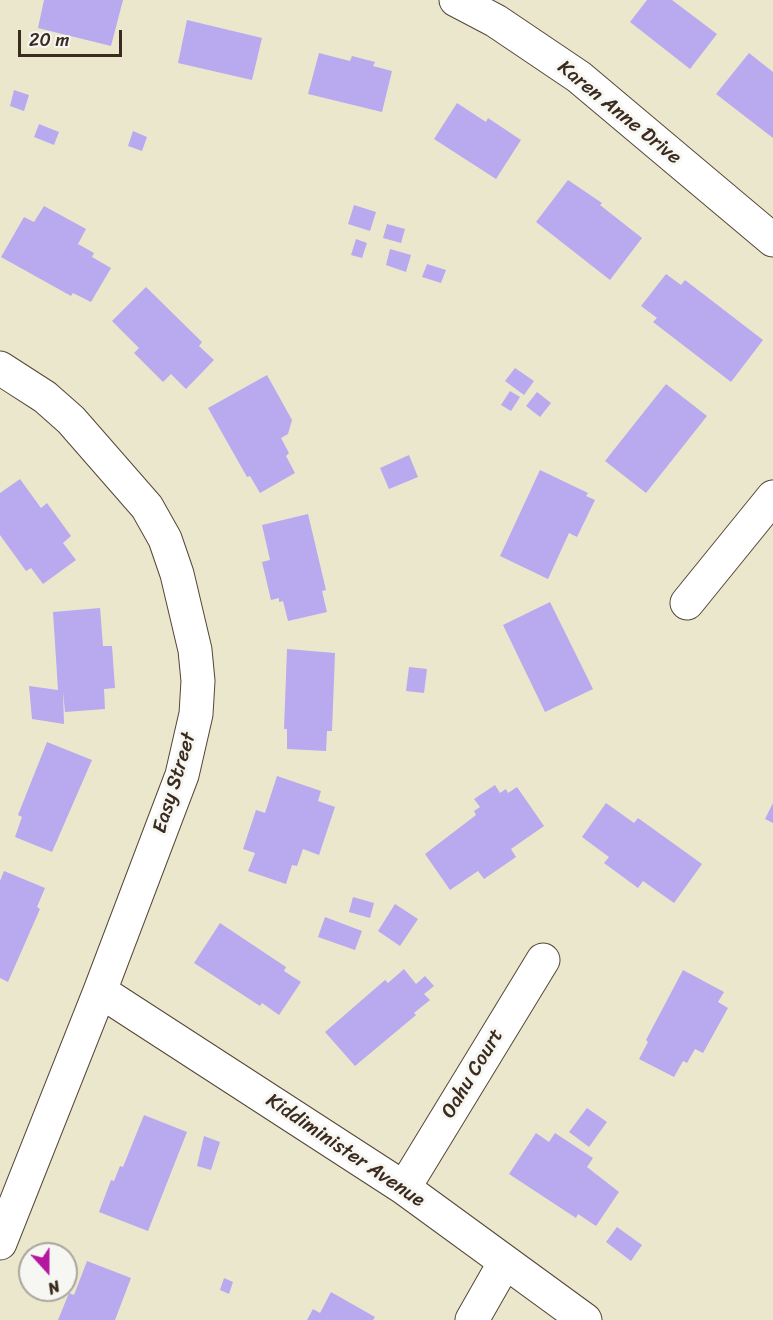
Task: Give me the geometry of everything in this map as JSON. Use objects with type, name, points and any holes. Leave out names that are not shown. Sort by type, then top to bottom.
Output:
[{"type":"street","name":"Karen Anne Drive","points":[[456,0],[496,21],[579,77],[773,240]]},
{"type":"street","name":"Easy Street","points":[[0,368],[45,397],[71,420],[147,507],[165,539],[177,574],[195,650],[198,681],[196,714],[182,775],[100,991],[0,1243]]},
{"type":"street","points":[[687,603],[773,497]]},
{"type":"street","name":"Oahu Court","points":[[404,1188],[543,960]]},
{"type":"street","name":"Kiddiminister Avenue","points":[[100,991],[404,1188],[585,1320]]},
{"type":"street","points":[[472,1320],[505,1262]]},
{"type":"building","points":[[44,0],[123,0],[111,46],[38,28]]},
{"type":"building","points":[[647,0],[672,0],[717,34],[690,69],[630,22]]},
{"type":"building","points":[[187,20],[262,38],[252,80],[178,63]]},
{"type":"building","points":[[319,53],[350,61],[352,56],[375,62],[373,66],[392,71],[382,112],[308,94]]},
{"type":"building","points":[[749,53],[773,72],[773,138],[716,94]]},
{"type":"building","points":[[14,90],[29,95],[24,111],[10,106]]},
{"type":"building","points":[[457,103],[486,122],[488,118],[521,140],[496,179],[434,139]]},
{"type":"building","points":[[39,124],[59,132],[54,145],[34,137]]},
{"type":"building","points":[[133,131],[147,137],[142,151],[128,146]]},
{"type":"building","points":[[568,180],[602,203],[600,205],[642,238],[610,280],[536,222]]},
{"type":"building","points":[[354,205],[376,212],[370,231],[348,224]]},
{"type":"building","points":[[44,206],[86,229],[78,244],[94,253],[92,257],[111,268],[91,302],[73,293],[71,296],[1,257],[24,217],[34,222]]},
{"type":"building","points":[[387,224],[405,229],[401,243],[383,238]]},
{"type":"building","points":[[356,239],[367,243],[362,258],[351,255]]},
{"type":"building","points":[[390,249],[411,255],[406,272],[386,265]]},
{"type":"building","points":[[427,264],[446,270],[441,283],[422,277]]},
{"type":"building","points":[[666,274],[681,285],[685,280],[763,340],[731,382],[653,322],[657,318],[641,306]]},
{"type":"building","points":[[146,287],[202,342],[199,346],[214,360],[186,389],[171,374],[163,382],[134,353],[139,348],[112,321]]},
{"type":"building","points":[[515,368],[534,381],[524,395],[505,381]]},
{"type":"building","points":[[267,375],[292,420],[288,434],[281,438],[289,453],[286,456],[295,473],[260,493],[250,476],[247,477],[208,408]]},
{"type":"building","points":[[666,384],[707,416],[646,493],[605,461]]},
{"type":"building","points":[[510,391],[520,397],[511,411],[501,405]]},
{"type":"building","points":[[537,392],[551,403],[540,417],[526,406]]},
{"type":"building","points":[[409,455],[418,477],[389,489],[380,468]]},
{"type":"building","points":[[540,470],[588,493],[586,496],[595,500],[577,537],[569,533],[548,579],[500,556]]},
{"type":"building","points":[[20,479],[41,508],[47,503],[71,536],[63,543],[76,560],[43,584],[31,568],[26,571],[0,535],[0,493]]},
{"type":"building","points":[[308,514],[326,590],[322,591],[327,612],[288,621],[283,601],[279,602],[279,598],[271,600],[262,562],[270,560],[262,525]]},
{"type":"building","points":[[550,602],[593,689],[545,712],[503,625]]},
{"type":"building","points":[[100,608],[103,646],[112,646],[115,688],[104,689],[105,709],[65,712],[63,691],[64,724],[32,719],[29,686],[58,690],[53,612]]},
{"type":"building","points":[[287,649],[335,653],[332,731],[327,731],[326,751],[287,749],[287,729],[284,729]]},
{"type":"building","points":[[409,667],[427,669],[424,693],[406,691]]},
{"type":"building","points":[[47,742],[92,760],[52,852],[15,837],[22,817],[18,815]]},
{"type":"building","points":[[277,776],[321,791],[318,801],[335,807],[319,855],[303,849],[297,866],[292,865],[286,884],[248,871],[255,853],[243,849],[256,810],[265,813]]},
{"type":"building","points":[[495,785],[500,793],[506,789],[508,793],[517,787],[544,826],[511,849],[516,857],[484,879],[478,871],[450,890],[425,854],[476,815],[474,811],[480,807],[474,799]]},
{"type":"building","points":[[606,803],[634,823],[638,818],[702,864],[674,903],[643,881],[638,888],[604,863],[609,857],[582,837]]},
{"type":"building","points":[[773,803],[773,823],[765,819]]},
{"type":"building","points":[[4,871],[45,888],[37,907],[40,909],[8,982],[0,978],[0,881]]},
{"type":"building","points":[[353,897],[374,903],[370,918],[349,912]]},
{"type":"building","points":[[395,904],[418,919],[400,946],[378,931]]},
{"type":"building","points":[[325,917],[362,931],[355,950],[318,937]]},
{"type":"building","points":[[220,923],[286,967],[284,971],[301,982],[279,1015],[262,1003],[260,1006],[194,963]]},
{"type":"building","points":[[404,969],[416,984],[425,976],[434,986],[424,994],[430,1000],[414,1013],[416,1015],[355,1066],[325,1032],[385,980],[388,983]]},
{"type":"building","points":[[683,970],[724,992],[718,1002],[728,1008],[703,1053],[695,1049],[687,1063],[683,1061],[674,1077],[639,1059],[648,1042],[646,1040]]},
{"type":"building","points":[[587,1108],[607,1122],[589,1147],[569,1132]]},
{"type":"building","points":[[144,1115],[187,1132],[148,1231],[99,1212],[111,1180],[114,1181],[120,1166],[123,1167]]},
{"type":"building","points":[[536,1133],[549,1142],[555,1133],[593,1158],[587,1167],[619,1192],[596,1226],[578,1214],[576,1218],[509,1174]]},
{"type":"building","points":[[204,1136],[220,1142],[211,1170],[197,1166]]},
{"type":"building","points":[[617,1227],[642,1245],[631,1261],[606,1242]]},
{"type":"building","points":[[87,1261],[131,1278],[115,1320],[58,1320],[65,1302],[78,1302],[78,1285]]},
{"type":"building","points":[[224,1278],[233,1282],[229,1294],[220,1290]]},
{"type":"building","points":[[331,1292],[375,1317],[373,1320],[307,1320],[313,1309],[320,1313]]}]
